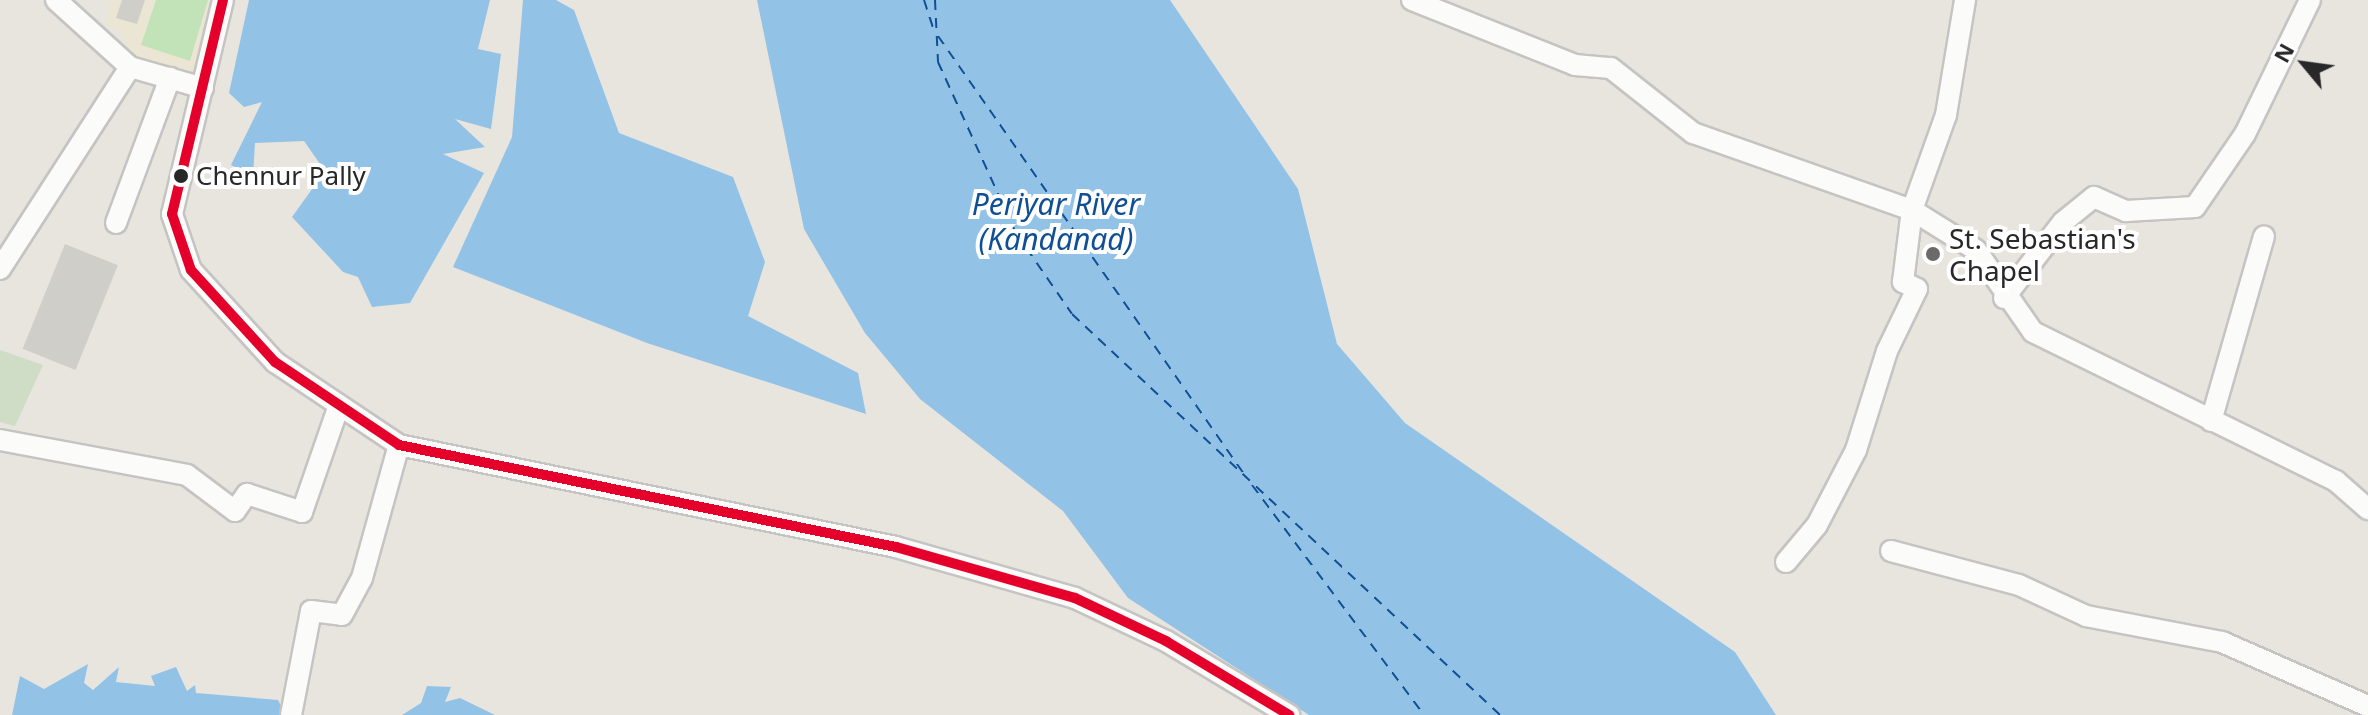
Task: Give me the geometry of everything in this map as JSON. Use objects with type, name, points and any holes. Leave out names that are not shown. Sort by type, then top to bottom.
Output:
[{"type":"street","points":[[56,0],[130,67],[203,88]]},
{"type":"street","points":[[223,0],[172,214],[191,270],[275,362],[339,405],[399,445],[974,566],[1075,598],[1166,641],[1289,715]]},
{"type":"street","points":[[1412,0],[1575,65],[1611,68],[1693,133],[1912,210],[1976,250],[2004,298],[2033,332],[2081,362],[2336,481],[2368,509]]},
{"type":"street","points":[[1786,562],[1836,492],[1917,289],[1903,282],[1912,210],[1946,115],[1965,0]]},
{"type":"street","points":[[2004,298],[2063,222],[2094,197],[2126,211],[2195,207],[2245,134],[2310,0]]},
{"type":"street","points":[[0,269],[130,67]]},
{"type":"street","points":[[116,223],[170,78]]},
{"type":"street","points":[[2211,421],[2264,236]]},
{"type":"street","points":[[0,440],[187,475],[235,511],[247,494],[302,512],[339,405]]},
{"type":"street","points":[[291,715],[311,611],[342,615],[362,578],[399,445]]},
{"type":"street","points":[[1891,551],[2019,585],[2086,616],[2222,642],[2368,706]]},
{"type":"shaded area","points":[[112,0],[217,0],[197,74],[130,56],[123,34],[105,24]]},
{"type":"green space","points":[[156,0],[208,0],[190,61],[141,45]]},
{"type":"green space","points":[[0,350],[43,365],[15,426],[0,422]]},
{"type":"water","points":[[249,0],[490,0],[478,49],[501,54],[491,129],[455,119],[485,147],[443,154],[484,173],[410,303],[372,307],[358,277],[343,272],[292,217],[325,171],[304,141],[255,143],[253,176],[231,165],[262,102],[244,107],[229,93]]},
{"type":"water","points":[[523,0],[556,0],[574,10],[619,133],[733,177],[765,262],[748,316],[858,373],[866,414],[647,343],[453,267],[512,137]]},
{"type":"water","name":"Periyar River (Kandanad)","points":[[757,0],[1170,0],[1298,189],[1337,344],[1405,423],[1735,652],[1776,715],[1309,715],[1128,598],[1063,511],[920,399],[865,333],[804,229]]},
{"type":"water","points":[[88,664],[84,683],[93,690],[119,667],[116,682],[155,686],[151,676],[176,667],[187,691],[195,685],[196,693],[278,700],[286,715],[12,715],[20,676],[44,689]]},
{"type":"water","points":[[427,686],[451,687],[445,702],[460,698],[495,715],[402,715],[421,703]]},
{"type":"building","points":[[122,0],[145,0],[137,24],[116,18]]},
{"type":"building","points":[[65,244],[118,265],[76,370],[23,349]]},
{"type":"ferry route","points":[[924,0],[934,31]]},
{"type":"ferry route","points":[[935,0],[938,62],[1016,233],[1072,314],[1500,715]]},
{"type":"ferry route","points":[[938,36],[1244,474]]},
{"type":"ferry route","points":[[1252,485],[1424,715]]},
{"type":"transit line","points":[[223,0],[172,214],[191,270],[275,362],[399,445],[896,547],[1075,598],[1166,641],[1289,715]]},
{"type":"place","name":"Chennur Pally","points":[[181,176]]},
{"type":"place","name":"St. Sebastian's Chapel","points":[[1933,254]]}]
